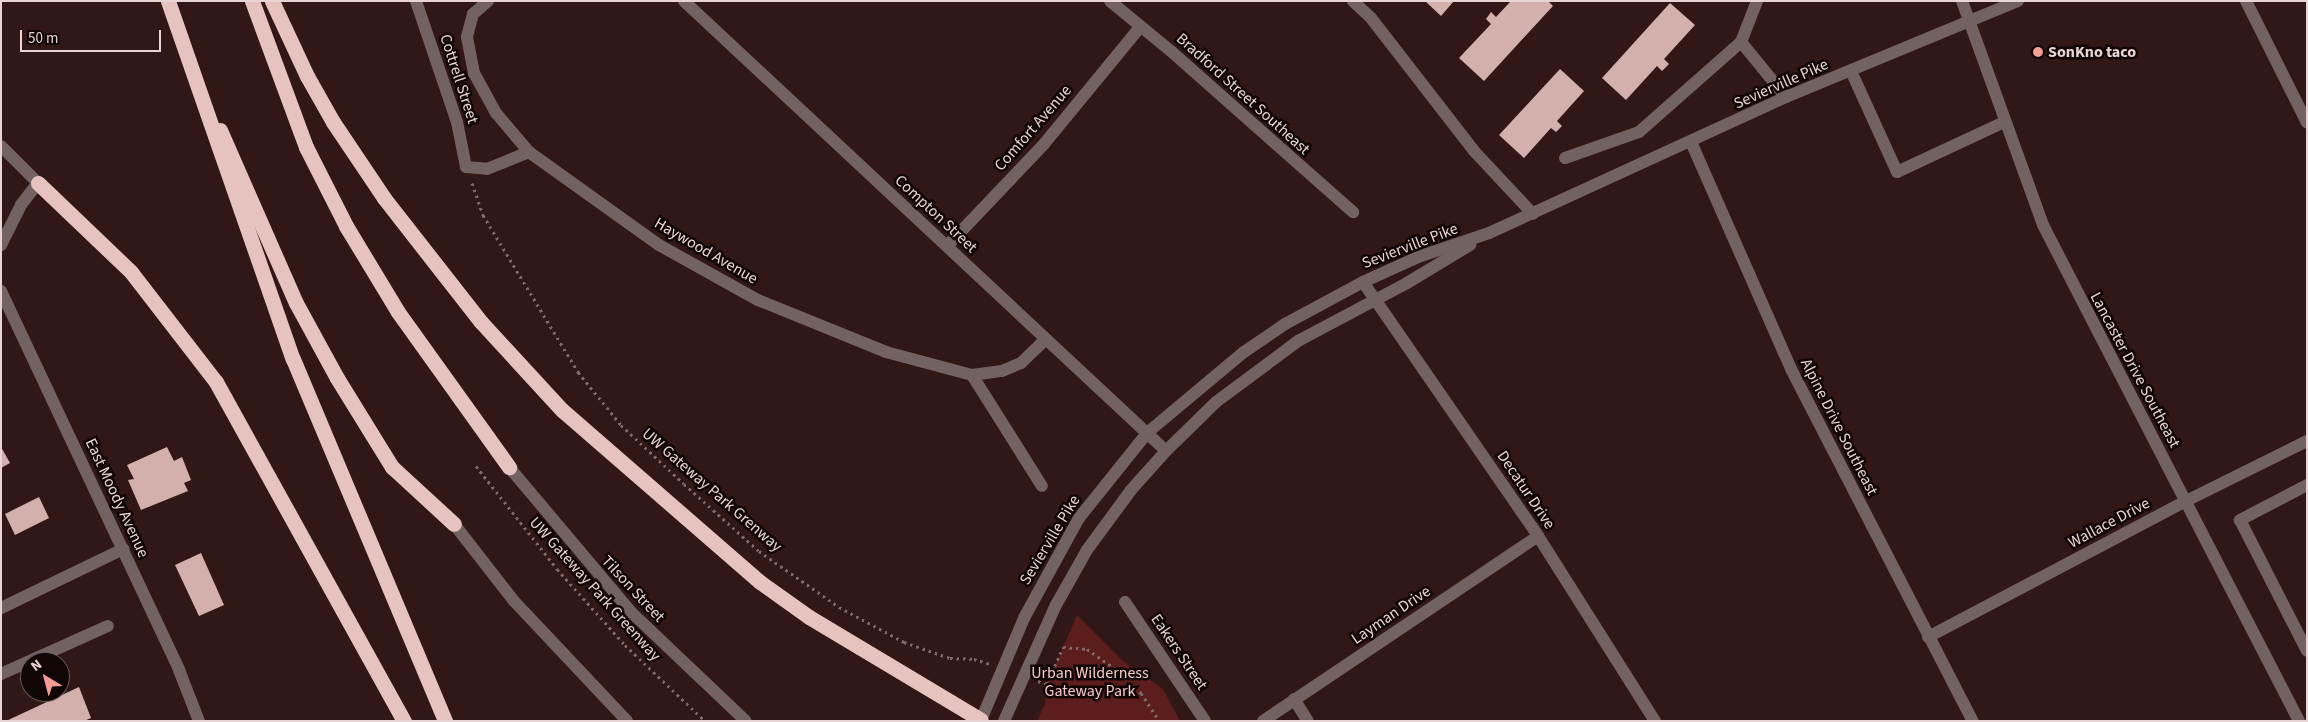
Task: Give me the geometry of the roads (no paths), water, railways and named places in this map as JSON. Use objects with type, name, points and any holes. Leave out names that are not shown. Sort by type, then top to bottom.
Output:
[{"type":"highway","points":[[168,1],[293,359],[445,721]]},
{"type":"highway","points":[[252,1],[292,112],[334,205],[398,312],[508,467]]},
{"type":"highway","points":[[272,1],[307,76],[333,122],[384,198],[481,322],[562,410],[760,582],[810,617],[981,720]]},
{"type":"highway","points":[[185,54],[296,303],[318,345],[392,467],[454,524]]},
{"type":"highway","points":[[38,183],[131,272],[216,382],[404,721]]},
{"type":"street","name":"Cottrell Street","points":[[416,1],[457,122],[466,167],[487,169],[530,152]]},
{"type":"street","name":"Haywood Avenue","points":[[488,1],[473,14],[467,37],[468,50],[484,96],[530,152],[659,245],[758,300],[886,352],[972,375],[1002,371],[1021,363],[1045,340]]},
{"type":"street","name":"Compton Street","points":[[684,1],[1166,451]]},
{"type":"street","name":"Bradford Street Southeast","points":[[1110,1],[1353,212]]},
{"type":"street","points":[[1353,1],[1371,18],[1474,151],[1533,214]]},
{"type":"street","points":[[1565,158],[1639,132],[1741,42],[1757,1]]},
{"type":"street","name":"Lancaster Drive Southeast","points":[[1962,1],[2004,122],[2043,225],[2068,278],[2186,500],[2299,721]]},
{"type":"street","name":"Sevierville Pike","points":[[981,720],[1002,668],[1047,572],[1079,518],[1147,433],[1244,352],[1285,324],[1363,282],[1418,257],[1490,233],[1786,97],[1969,23],[2018,1]]},
{"type":"street","points":[[2246,1],[2307,123]]},
{"type":"street","name":"Comfort Avenue","points":[[947,246],[1044,144],[1140,27]]},
{"type":"street","points":[[1741,42],[1786,97]]},
{"type":"street","points":[[1851,71],[1897,172],[2004,122]]},
{"type":"street","name":"Alpine Drive Southeast","points":[[1691,142],[1791,369],[1972,721]]},
{"type":"street","points":[[1,146],[38,183],[21,205],[1,245]]},
{"type":"street","points":[[1004,721],[1056,604],[1088,550],[1131,490],[1166,451],[1216,402],[1298,341],[1375,300],[1490,233]]},
{"type":"street","name":"Decatur Drive","points":[[1363,282],[1538,536],[1655,721]]},
{"type":"street","name":"East Moody Avenue","points":[[1,291],[123,549],[199,721]]},
{"type":"street","points":[[972,375],[1042,486]]},
{"type":"street","name":"Wallace Drive","points":[[1928,637],[2186,500],[2307,441]]},
{"type":"street","name":"Tilson Street","points":[[508,467],[631,612],[689,670],[746,721]]},
{"type":"street","points":[[2307,485],[2240,520],[2307,651]]},
{"type":"street","points":[[454,524],[514,601],[627,721]]},
{"type":"street","name":"Layman Drive","points":[[1263,721],[1538,536]]},
{"type":"street","points":[[1,608],[123,549]]},
{"type":"street","name":"Eakers Street","points":[[1125,602],[1205,721]]},
{"type":"street","points":[[1,674],[108,626]]},
{"type":"street","points":[[1294,699],[1308,721]]},
{"type":"place","name":"SonKno taco","points":[[2038,52]]},
{"type":"park label","name":"Urban Wilderness Gateway Park","points":[[1090,682]]}]
